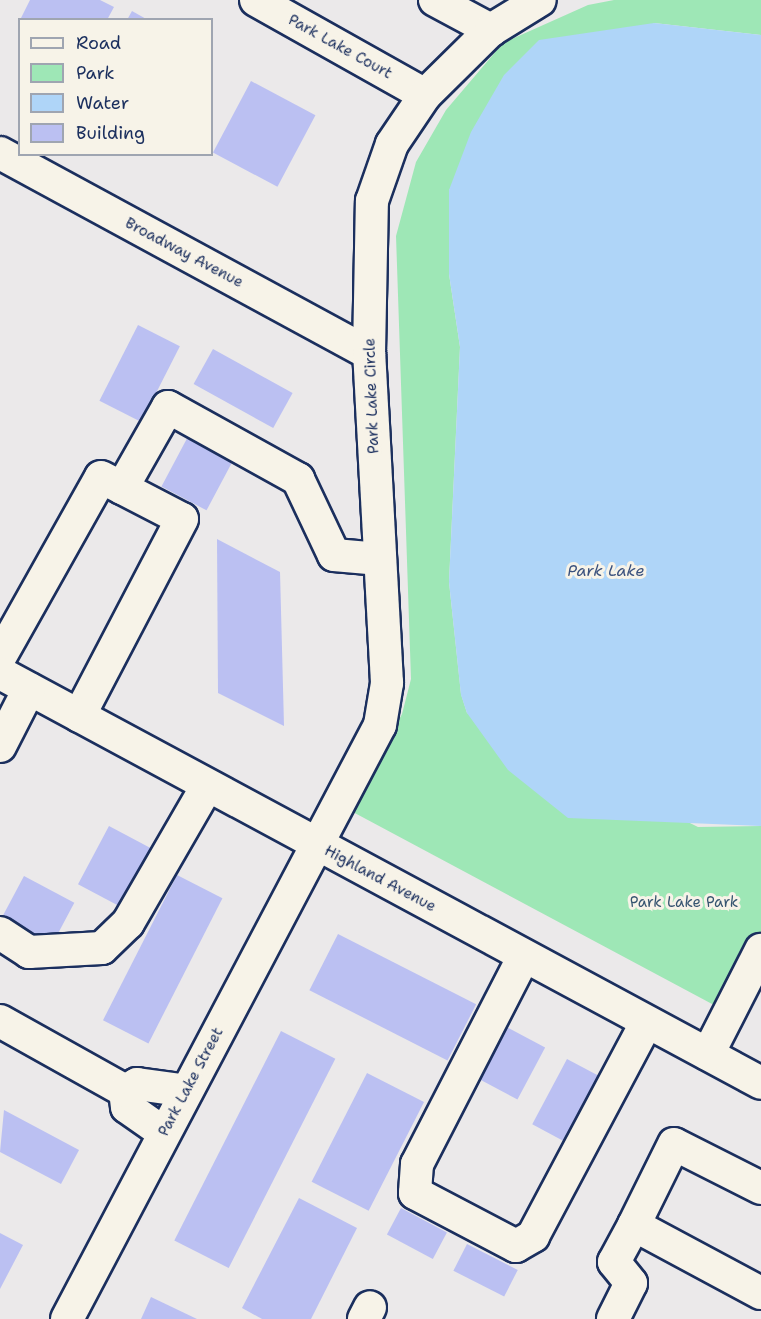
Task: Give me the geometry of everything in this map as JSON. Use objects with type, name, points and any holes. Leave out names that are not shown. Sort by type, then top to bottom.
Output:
[{"type":"street","name":"Park Lake Court","points":[[256,0],[425,95]]},
{"type":"street","points":[[435,0],[491,30]]},
{"type":"street","name":"Park Lake Circle","points":[[316,845],[380,725],[387,683],[369,353],[372,201],[392,144],[425,95],[491,30],[540,0]]},
{"type":"street","name":"Broadway Avenue","points":[[0,153],[369,353]]},
{"type":"street","points":[[122,488],[168,407],[298,478],[334,555],[380,559]]},
{"type":"street","points":[[0,657],[101,477],[182,519],[79,716]]},
{"type":"street","name":"Highland Avenue","points":[[0,673],[647,1022],[708,1054],[758,1074]]},
{"type":"street","points":[[0,746],[29,689]]},
{"type":"street","points":[[0,933],[29,952],[102,948],[129,923],[207,786]]},
{"type":"street","name":"Park Lake Street","points":[[67,1319],[316,845]]},
{"type":"street","points":[[708,1054],[761,950]]},
{"type":"street","points":[[524,956],[417,1164],[415,1193],[516,1246],[532,1236],[647,1022]]},
{"type":"street","points":[[0,1021],[125,1091]]},
{"type":"street","points":[[125,1091],[137,1084],[187,1090]]},
{"type":"street","points":[[125,1091],[128,1107],[164,1133]]},
{"type":"street","points":[[613,1319],[631,1283],[615,1262],[674,1144],[761,1188]]},
{"type":"street","points":[[634,1225],[761,1293]]},
{"type":"green space","name":"Park Lake Park","points":[[614,0],[761,0],[761,35],[654,23],[449,190],[449,274],[460,347],[449,582],[461,694],[467,713],[698,827],[761,826],[761,984],[742,1020],[351,811],[402,714],[411,679],[396,236],[416,162],[446,110],[503,43],[588,5]]},
{"type":"water","name":"Park Lake","points":[[654,23],[761,35],[761,826],[568,818],[508,770],[467,713],[461,695],[449,582],[460,347],[449,274],[449,190],[471,132],[504,75],[539,40]]},
{"type":"building","points":[[30,0],[100,0],[114,7],[108,18],[21,18]]},
{"type":"building","points":[[132,11],[144,18],[128,18]]},
{"type":"building","points":[[251,81],[315,115],[277,187],[213,153]]},
{"type":"building","points":[[138,325],[180,346],[141,422],[99,401]]},
{"type":"building","points":[[213,349],[293,393],[273,428],[194,384]]},
{"type":"building","points":[[192,429],[237,453],[207,510],[161,486]]},
{"type":"building","points":[[217,539],[280,572],[284,726],[218,693]]},
{"type":"building","points":[[109,826],[150,848],[120,906],[78,884]]},
{"type":"building","points":[[177,875],[222,898],[148,1043],[103,1020]]},
{"type":"building","points":[[24,876],[74,903],[50,948],[0,921]]},
{"type":"building","points":[[338,934],[476,1004],[448,1061],[309,990]]},
{"type":"building","points":[[501,1024],[545,1047],[517,1100],[473,1076]]},
{"type":"building","points":[[281,1031],[335,1059],[229,1268],[174,1240]]},
{"type":"building","points":[[567,1059],[608,1081],[574,1146],[532,1124]]},
{"type":"building","points":[[367,1073],[424,1102],[369,1211],[312,1182]]},
{"type":"building","points":[[4,1110],[79,1150],[61,1184],[0,1152]]},
{"type":"building","points":[[299,1198],[357,1228],[311,1319],[262,1319],[242,1308]]},
{"type":"building","points":[[401,1208],[447,1232],[433,1259],[387,1234]]},
{"type":"building","points":[[0,1233],[23,1245],[0,1289]]},
{"type":"building","points":[[467,1244],[518,1270],[504,1297],[453,1271]]},
{"type":"building","points":[[151,1297],[197,1319],[141,1319]]}]
